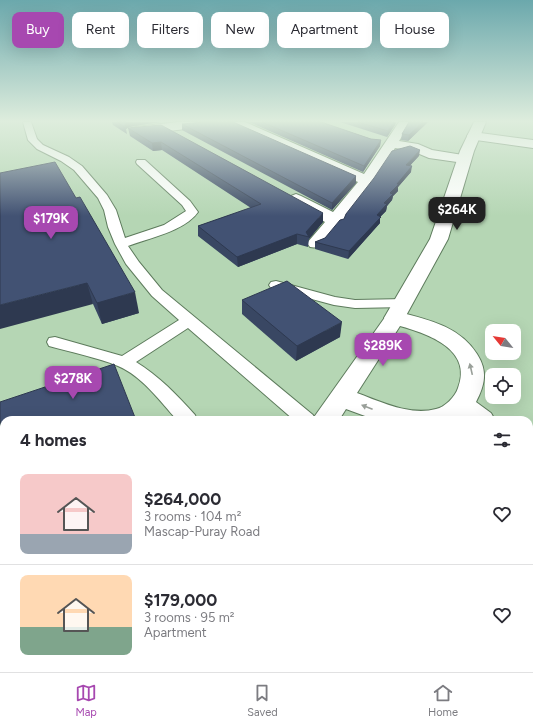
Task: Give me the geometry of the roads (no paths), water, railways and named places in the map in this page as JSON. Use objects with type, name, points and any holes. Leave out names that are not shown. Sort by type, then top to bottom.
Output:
[{"type":"street","points":[[306,153],[368,180]]},
{"type":"street","points":[[316,243],[368,180],[381,153]]},
{"type":"street","points":[[328,416],[400,310],[439,239],[466,155],[428,153]]},
{"type":"street","points":[[281,191],[336,220]]},
{"type":"street","points":[[400,310],[454,341],[466,355],[473,372],[470,388],[461,405],[445,416]]},
{"type":"street","points":[[342,396],[392,416]]},
{"type":"street","points":[[461,405],[476,416]]},
{"type":"lane","points":[[53,153],[78,168],[103,196],[110,210],[114,227],[121,244],[133,264],[157,293],[301,416]]},
{"type":"lane","points":[[121,244],[184,220],[192,212],[186,203],[141,162]]},
{"type":"lane","points":[[276,285],[334,302],[400,310]]},
{"type":"lane","points":[[124,362],[190,320]]},
{"type":"lane","points":[[55,342],[124,362],[140,372],[162,391],[184,416]]}]
